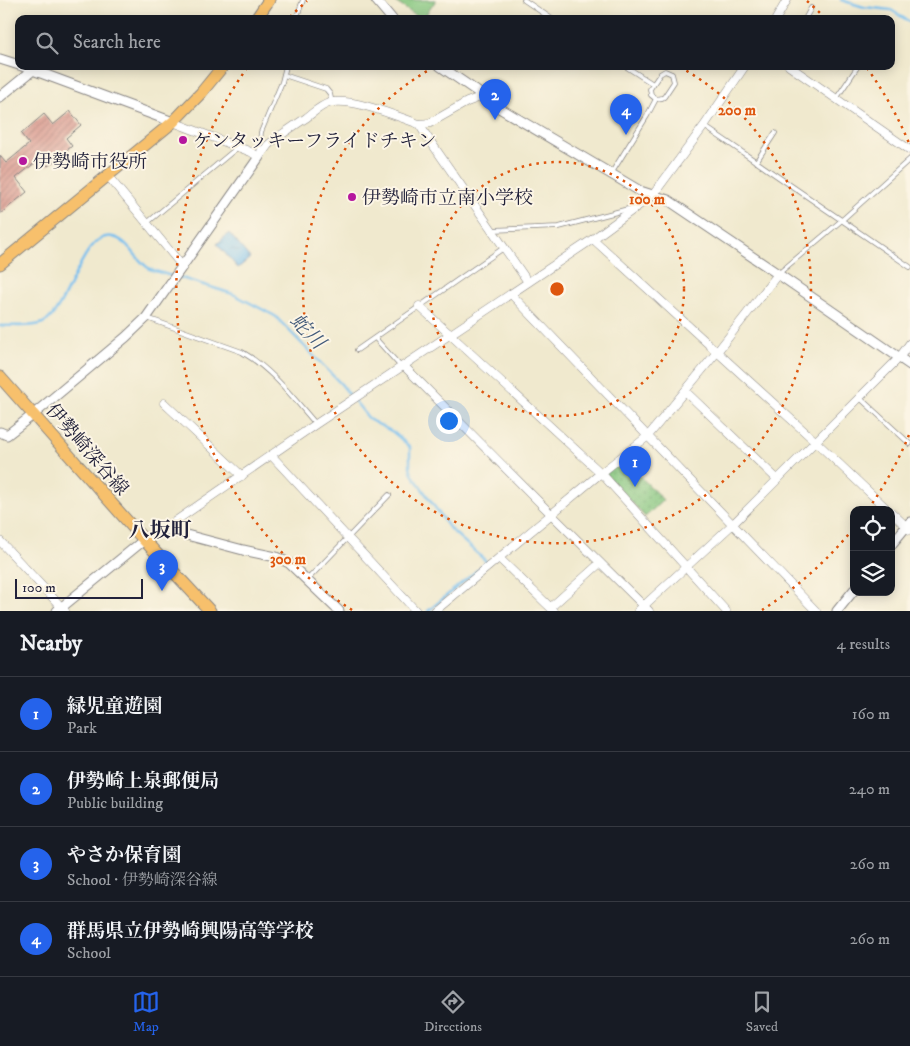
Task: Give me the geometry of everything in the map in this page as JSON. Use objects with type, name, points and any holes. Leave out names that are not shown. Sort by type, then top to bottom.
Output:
[{"type":"main road","points":[[259,15],[269,0]]},
{"type":"main road","points":[[0,264],[173,122],[220,70]]},
{"type":"main road","name":"伊勢崎深谷線","points":[[0,377],[144,540],[210,611]]},
{"type":"street","points":[[376,0],[389,15]]},
{"type":"street","points":[[778,15],[787,0]]},
{"type":"street","points":[[0,59],[15,64]]},
{"type":"street","points":[[0,97],[33,70],[251,152],[259,157]]},
{"type":"street","points":[[446,70],[496,106],[640,191],[668,200],[910,365]]},
{"type":"street","points":[[0,541],[61,610],[144,540],[164,530],[316,424],[637,208],[660,188],[742,70]]},
{"type":"street","points":[[795,70],[910,150]]},
{"type":"street","points":[[2,436],[34,414],[146,318],[268,145],[319,108],[332,103],[352,103],[420,124],[430,123],[467,102],[483,96]]},
{"type":"street","points":[[420,124],[528,282]]},
{"type":"street","points":[[108,176],[181,269]]},
{"type":"street","points":[[593,239],[884,506]]},
{"type":"street","points":[[435,611],[648,436],[778,274]]},
{"type":"street","points":[[511,294],[816,611]]},
{"type":"street","points":[[419,306],[601,473],[726,611]]},
{"type":"street","points":[[403,367],[644,609],[733,524],[899,358],[910,342]]},
{"type":"street","points":[[685,391],[777,480]]},
{"type":"street","points":[[164,403],[242,476]]},
{"type":"street","points":[[271,455],[416,611]]},
{"type":"street","points":[[895,515],[909,526],[895,541]]},
{"type":"street","points":[[164,530],[276,557],[289,562],[339,611]]},
{"type":"street","points":[[499,558],[553,609],[600,563]]},
{"type":"street","points":[[837,611],[850,595]]},
{"type":"lane","points":[[297,15],[303,0]]},
{"type":"lane","points":[[524,0],[546,15]]},
{"type":"lane","points":[[808,15],[812,8]]},
{"type":"lane","points":[[259,157],[261,132],[285,70]]},
{"type":"lane","points":[[631,70],[652,84]]},
{"type":"lane","points":[[836,99],[855,70]]},
{"type":"lane","points":[[662,72],[670,72],[674,76],[674,82],[666,95],[656,99],[650,92],[652,84],[662,72]]},
{"type":"lane","points":[[284,75],[326,89],[330,94],[332,103]]},
{"type":"lane","points":[[611,174],[656,99]]},
{"type":"lane","points":[[704,126],[910,267]]},
{"type":"lane","points":[[756,162],[776,133]]},
{"type":"lane","points":[[147,224],[238,147]]},
{"type":"lane","points":[[778,274],[910,159]]},
{"type":"lane","points":[[493,230],[558,227],[626,209],[637,208]]},
{"type":"lane","points":[[357,350],[505,247]]},
{"type":"lane","points":[[146,318],[242,352],[252,358],[281,384],[316,424]]},
{"type":"lane","points":[[375,338],[403,367]]},
{"type":"lane","points":[[859,398],[910,444]]},
{"type":"lane","points":[[307,580],[389,495]]},
{"type":"green space","points":[[392,0],[436,0],[426,15],[415,15]]},
{"type":"green space","points":[[624,459],[663,500],[645,517],[607,475]]},
{"type":"water","points":[[229,233],[250,258],[238,268],[217,244]]},
{"type":"building","name":"伊勢崎市役所","points":[[70,111],[81,125],[66,138],[72,146],[48,166],[41,158],[16,178],[27,192],[0,214],[0,156],[6,163],[29,144],[21,134],[44,114],[53,125]]},
{"type":"waterway","points":[[841,0],[864,7],[891,10],[910,22]]},
{"type":"waterway","name":"蛇川","points":[[0,326],[30,326],[45,322],[54,314],[84,257],[93,245],[102,238],[113,237],[119,239],[150,269],[172,276]]},
{"type":"waterway","name":"蛇川","points":[[178,277],[233,294],[275,316],[341,384],[370,420],[393,432],[410,447],[412,474],[450,529],[487,562],[428,611]]},
{"type":"place","name":"伊勢崎上泉郵便局","points":[[495,120]]},
{"type":"place","name":"群馬県立伊勢崎興陽高等学校","points":[[626,135]]},
{"type":"place","name":"ケンタッキーフライドチキン","points":[[183,140]]},
{"type":"place","name":"伊勢崎市役所","points":[[23,161]]},
{"type":"place","name":"伊勢崎市立南小学校","points":[[352,197]]},
{"type":"place","name":"緑児童遊園","points":[[635,487]]},
{"type":"place","name":"やさか保育園","points":[[162,591]]},
{"type":"district","name":"八坂町","points":[[160,530]]}]
